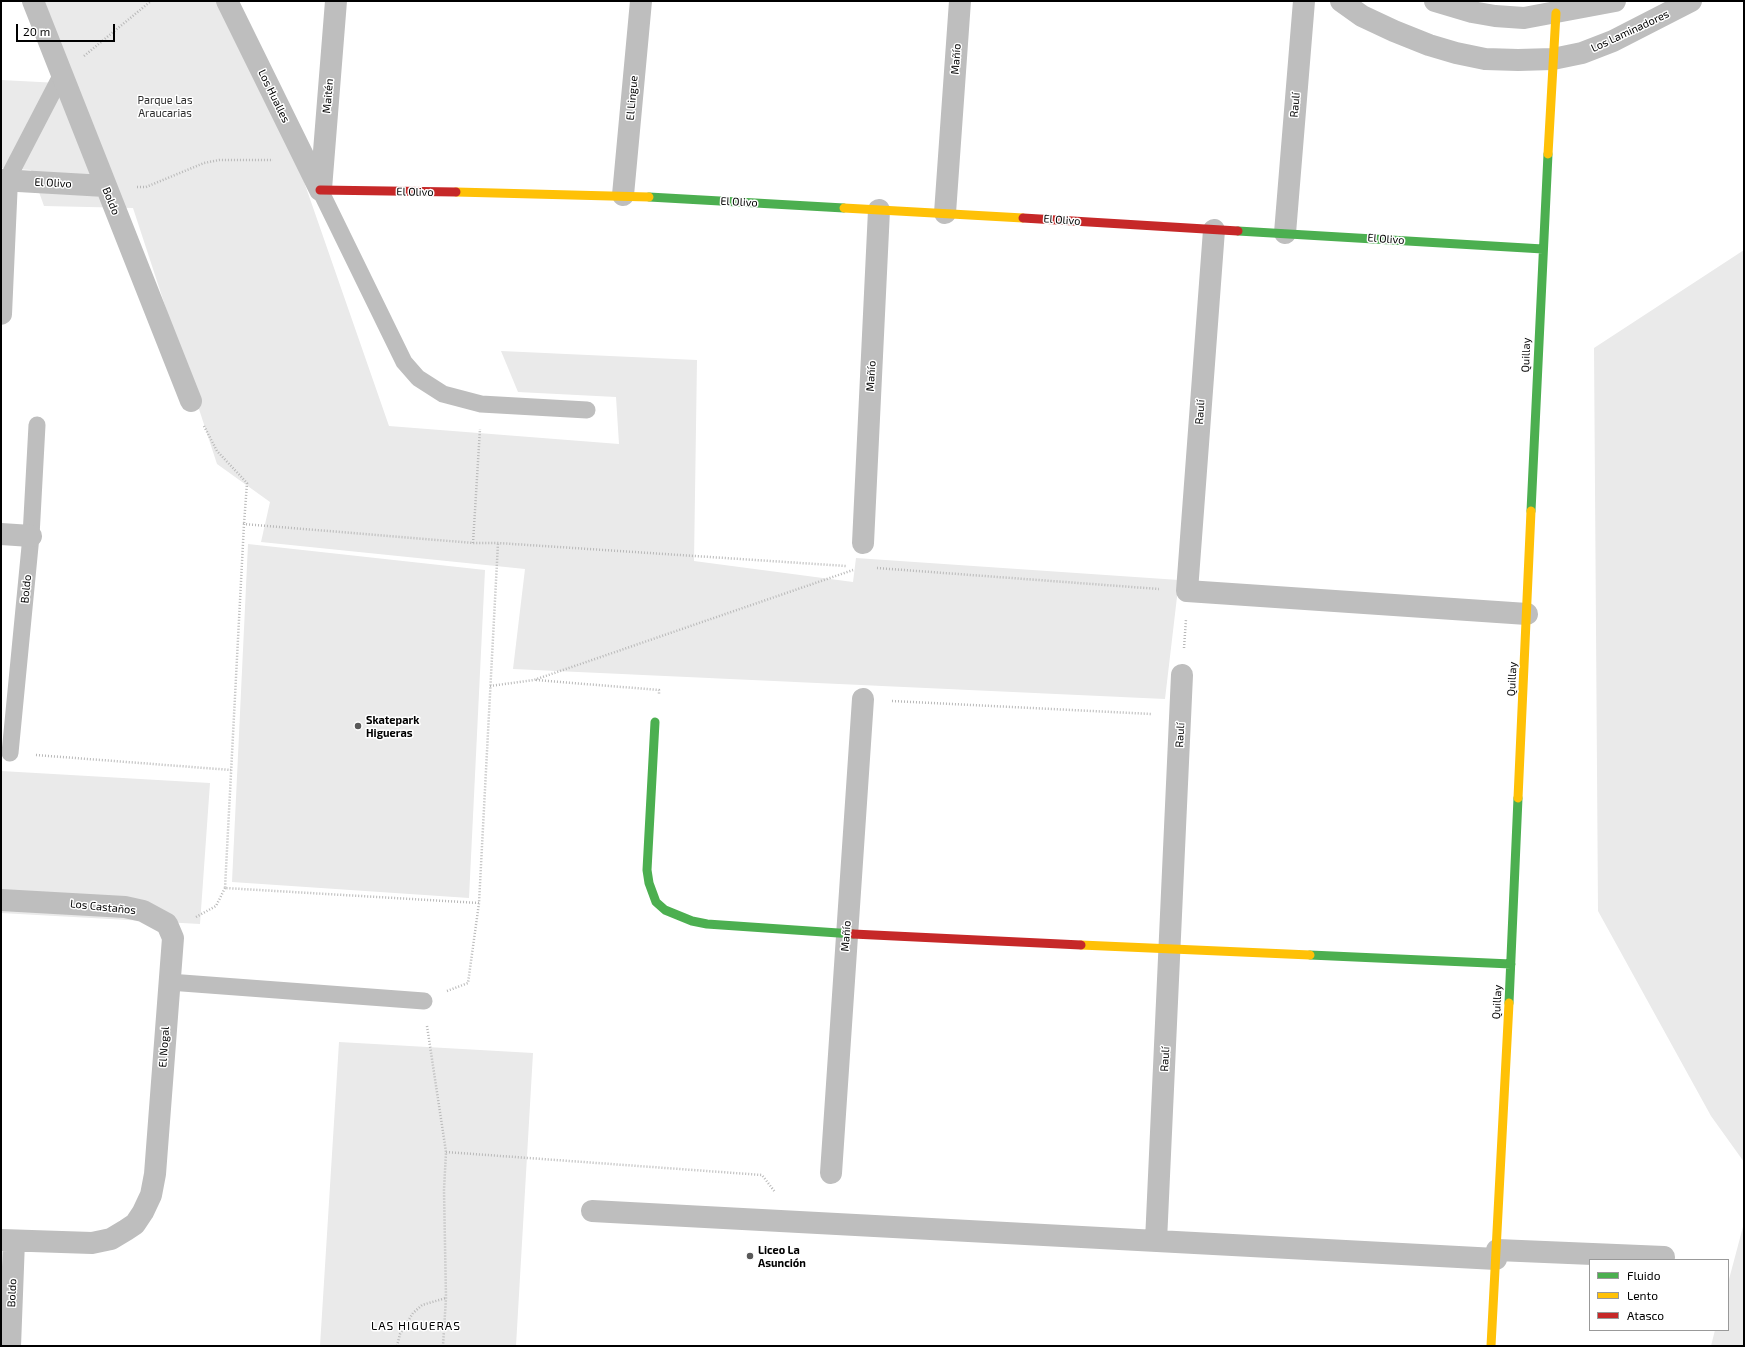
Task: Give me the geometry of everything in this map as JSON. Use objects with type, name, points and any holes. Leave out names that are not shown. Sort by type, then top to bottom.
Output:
[{"type":"street","name":"Boldo","points":[[33,1],[61,76],[191,401]]},
{"type":"street","name":"Los Hualles","points":[[227,1],[320,190]]},
{"type":"street","name":"Maitén","points":[[320,190],[336,1]]},
{"type":"street","name":"El Lingue","points":[[624,195],[641,1]]},
{"type":"street","name":"Mañío","points":[[945,213],[960,1]]},
{"type":"street","name":"Raulí","points":[[1285,233],[1304,1]]},
{"type":"street","name":"Los Laminadores","points":[[1341,1],[1362,16],[1394,32],[1456,53],[1485,59],[1553,59],[1582,53],[1613,41],[1691,1]]},
{"type":"street","points":[[1435,1],[1472,12],[1495,16],[1524,18],[1548,9],[1615,1]]},
{"type":"street","name":"Quillay","points":[[1491,1346],[1497,1255],[1553,59],[1548,9]]},
{"type":"street","name":"El Olivo","points":[[4,180],[105,186]]},
{"type":"street","points":[[1,314],[4,180]]},
{"type":"street","name":"El Olivo","points":[[320,190],[624,195],[1543,249]]},
{"type":"street","name":"Mañío","points":[[863,543],[879,210]]},
{"type":"street","name":"Raulí","points":[[1187,591],[1214,230]]},
{"type":"street","points":[[1,534],[31,536]]},
{"type":"street","points":[[1187,591],[1527,614]]},
{"type":"street","name":"Raulí","points":[[1156,1241],[1182,675]]},
{"type":"street","name":"Mañío","points":[[831,1172],[863,700]]},
{"type":"street","points":[[655,722],[647,870],[656,902],[665,910],[676,916],[708,924],[846,934],[1511,964]]},
{"type":"street","name":"Los Castaños","points":[[1,900],[125,907],[143,911],[167,924]]},
{"type":"street","points":[[167,924],[173,938],[169,982]]},
{"type":"street","name":"El Nogal","points":[[8,1240],[92,1244],[111,1239],[126,1230],[135,1224],[143,1212],[151,1195],[155,1174],[169,982]]},
{"type":"street","points":[[592,1211],[1156,1241],[1497,1255],[1664,1257]]},
{"type":"street","name":"Boldo","points":[[8,1240],[10,1346]]},
{"type":"lane","points":[[4,180],[61,76]]},
{"type":"lane","points":[[320,190],[404,362],[418,378],[434,390],[481,404],[587,410]]},
{"type":"lane","name":"Boldo","points":[[10,753],[31,536],[37,425]]},
{"type":"lane","points":[[169,982],[424,1001]]},
{"type":"path","points":[[61,76],[150,1]]},
{"type":"path","points":[[105,186],[146,187],[204,163],[219,160],[241,159],[286,161],[305,159]]},
{"type":"path","points":[[167,924],[196,917],[216,906],[224,888],[247,483],[217,451],[191,401]]},
{"type":"path","points":[[473,543],[481,404]]},
{"type":"path","points":[[244,524],[473,543],[854,568],[534,680],[490,686]]},
{"type":"path","points":[[443,1346],[446,1298],[444,1190],[446,1152],[424,1001],[468,983],[478,903],[498,544]]},
{"type":"path","points":[[869,568],[1187,591],[1182,675]]},
{"type":"path","points":[[534,680],[659,690],[655,722]]},
{"type":"path","points":[[863,700],[1181,715]]},
{"type":"path","points":[[10,753],[231,770]]},
{"type":"path","points":[[224,888],[478,903]]},
{"type":"path","points":[[446,1152],[762,1175],[801,1222]]},
{"type":"path","points":[[397,1346],[400,1334],[413,1313],[422,1305],[446,1298]]},
{"type":"green space","name":"Parque Las Araucarias","points":[[34,1],[236,1],[269,81],[389,426],[619,444],[616,397],[518,392],[501,351],[697,360],[694,561],[853,582],[856,558],[1179,580],[1165,699],[513,669],[525,569],[261,542],[270,502],[217,464],[133,208],[44,206],[31,170],[1,168],[1,80],[59,83]]},
{"type":"green space","points":[[1744,250],[1744,1162],[1711,1116],[1598,911],[1594,348]]},
{"type":"green space","name":"Skatepark Higueras","points":[[248,544],[485,570],[469,898],[232,882]]},
{"type":"green space","points":[[1,771],[210,783],[200,924],[1,913]]},
{"type":"green space","points":[[339,1042],[533,1053],[516,1346],[320,1346]]},
{"type":"green space","points":[[1744,1223],[1744,1346],[1711,1346],[1715,1331],[1729,1331],[1729,1279]]},
{"type":"traffic: fast","points":[[1531,511],[1548,154]]},
{"type":"traffic: fast","points":[[649,197],[844,208]]},
{"type":"traffic: fast","points":[[1238,231],[1543,249]]},
{"type":"traffic: fast","points":[[655,722],[647,870],[649,883],[656,902],[665,910],[692,921],[707,924],[853,934]]},
{"type":"traffic: fast","points":[[1509,1003],[1518,798]]},
{"type":"traffic: fast","points":[[1310,955],[1511,964]]},
{"type":"traffic: slow","points":[[1548,154],[1556,13]]},
{"type":"traffic: slow","points":[[456,192],[649,197]]},
{"type":"traffic: slow","points":[[844,208],[1023,218]]},
{"type":"traffic: slow","points":[[1518,798],[1531,511]]},
{"type":"traffic: slow","points":[[1081,945],[1310,955]]},
{"type":"traffic: slow","points":[[1491,1346],[1509,1003]]},
{"type":"traffic: jam","points":[[320,190],[456,192]]},
{"type":"traffic: jam","points":[[1023,218],[1238,231]]},
{"type":"traffic: jam","points":[[853,934],[1081,945]]},
{"type":"place","name":"Skatepark Higueras","points":[[358,726]]},
{"type":"place","name":"Liceo La Asunción","points":[[750,1256]]},
{"type":"district","name":"LAS HIGUERAS","points":[[416,1326]]}]
